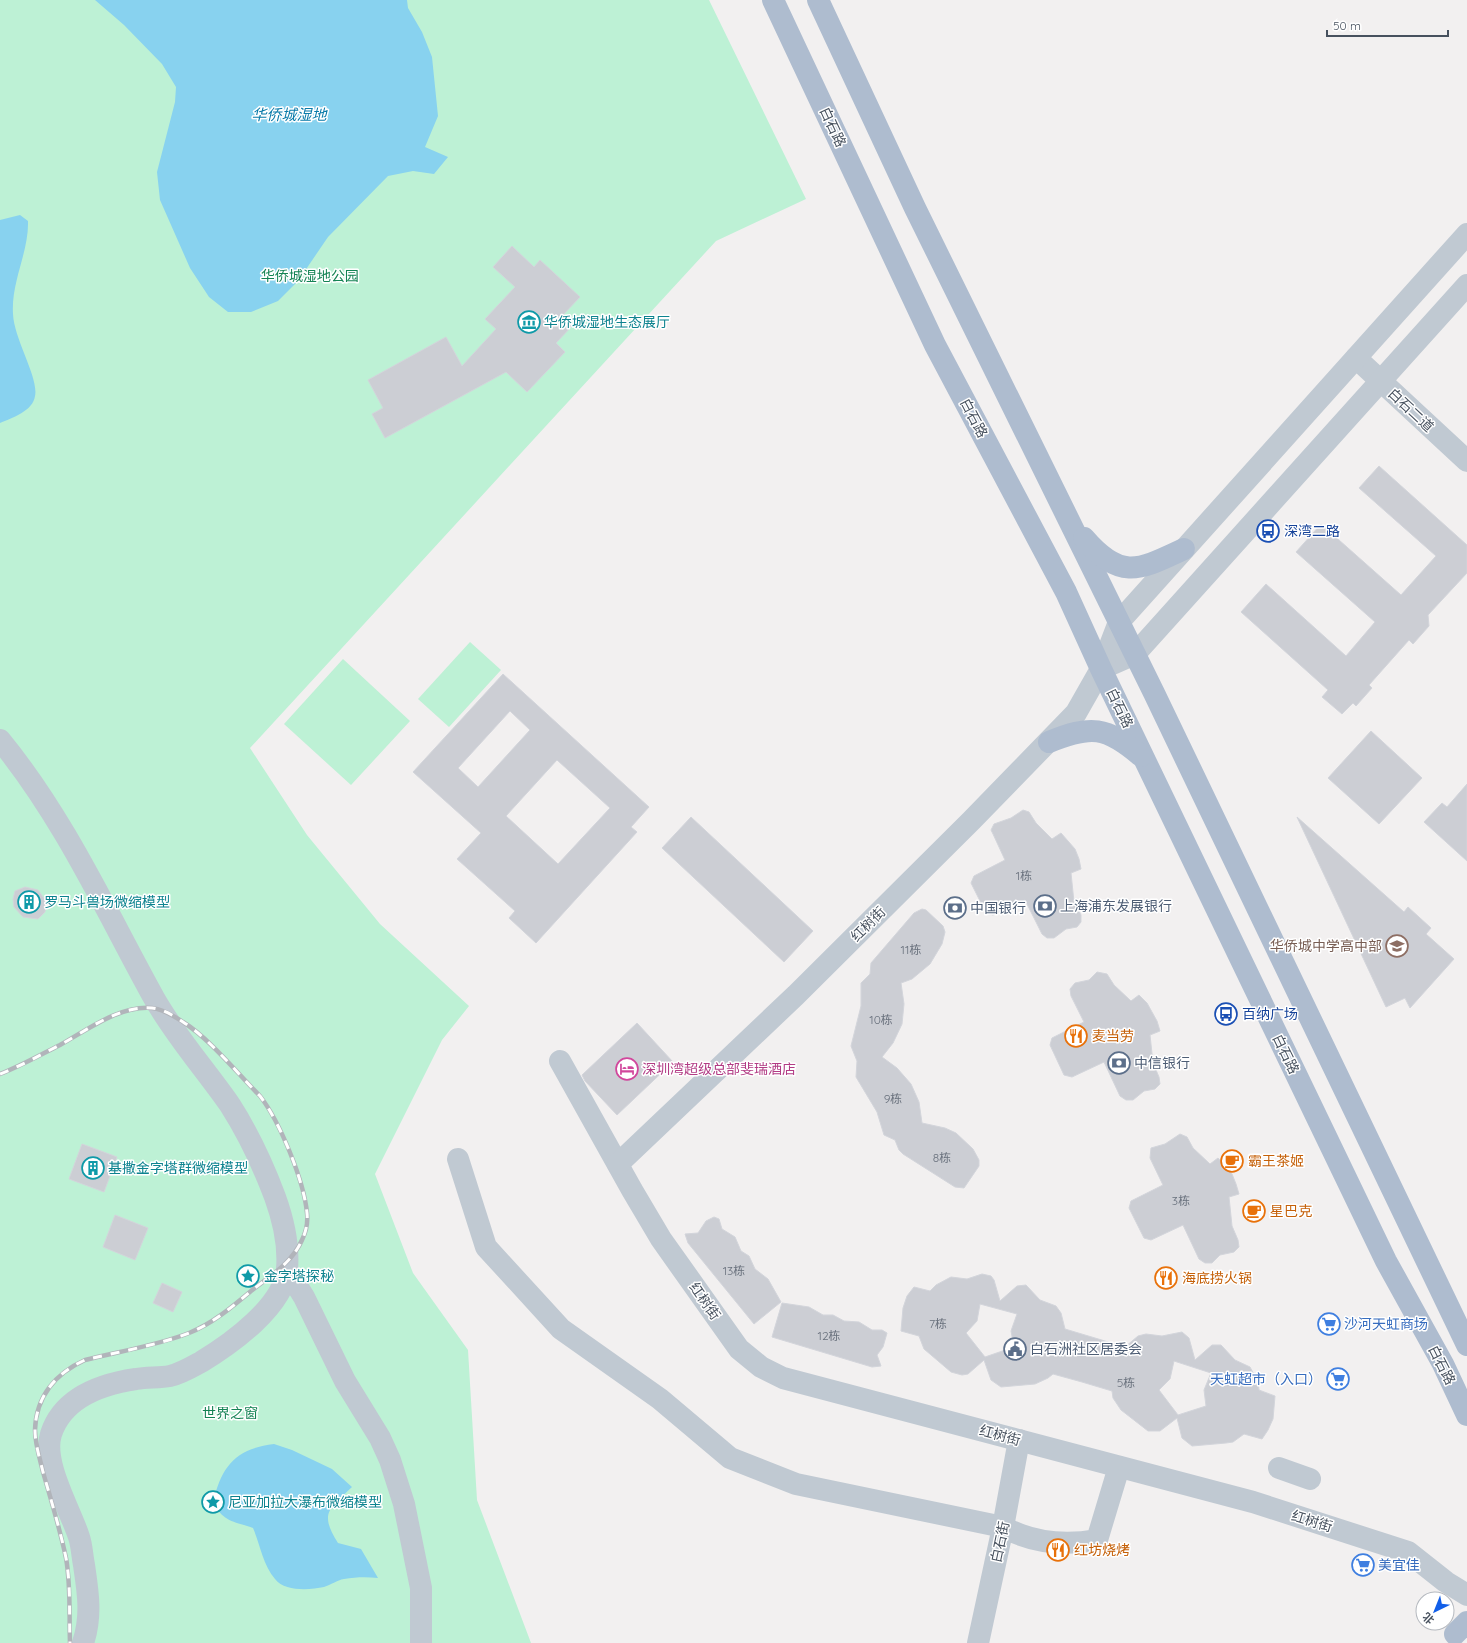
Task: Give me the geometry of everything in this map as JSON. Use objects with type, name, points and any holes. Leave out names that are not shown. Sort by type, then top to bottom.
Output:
[{"type":"main road","name":"白石路","points":[[773,0],[935,345],[1066,592],[1101,669],[1386,1261],[1443,1364],[1467,1415]]},
{"type":"main road","points":[[818,0],[915,208],[1072,524],[1467,1345]]},
{"type":"main road","points":[[1072,524],[1092,548],[1107,560],[1125,568],[1134,568],[1151,564],[1184,549]]},
{"type":"main road","points":[[1049,742],[1072,732],[1100,730],[1119,740],[1144,758]]},
{"type":"street","points":[[1101,669],[1119,622],[1467,234]]},
{"type":"street","points":[[1101,669],[1135,654],[1467,285]]},
{"type":"street","name":"白石二道","points":[[1356,358],[1467,461]]},
{"type":"street","name":"红树街","points":[[618,1164],[796,995],[1049,742],[1076,713],[1101,669]]},
{"type":"street","points":[[2,747],[61,828],[156,1001],[184,1045],[209,1076],[231,1108],[265,1168],[280,1210],[287,1245],[288,1270],[283,1287],[267,1311],[248,1328],[202,1361],[172,1376],[137,1378],[102,1386],[78,1397],[59,1417],[50,1436],[49,1455],[80,1539],[90,1598],[87,1631],[83,1643]]},
{"type":"street","name":"红树街","points":[[560,1061],[661,1239],[739,1349],[761,1367],[783,1378],[1253,1502],[1408,1552],[1446,1582],[1467,1595]]},
{"type":"street","points":[[458,1159],[486,1247],[561,1329],[660,1399],[730,1458],[796,1484],[1003,1527],[1019,1535],[1048,1542],[1076,1543],[1097,1540],[1119,1467]]},
{"type":"street","points":[[288,1270],[304,1297],[344,1381],[380,1438],[390,1460],[404,1504],[421,1588],[421,1643]]},
{"type":"street","name":"白石街","points":[[978,1643],[1003,1527],[1019,1440]]},
{"type":"street","points":[[1279,1468],[1310,1479]]},
{"type":"green space","points":[[0,0],[709,0],[806,199],[716,241],[250,748],[307,835],[380,924],[469,1006],[442,1040],[375,1174],[413,1273],[468,1350],[477,1500],[531,1643],[0,1643]]},
{"type":"green space","points":[[470,642],[501,670],[449,727],[418,699]]},
{"type":"green space","points":[[343,659],[410,721],[351,785],[284,724]]},
{"type":"water","name":"华侨城湿地","points":[[95,0],[407,0],[408,8],[422,32],[432,57],[438,116],[425,147],[448,157],[434,174],[413,171],[388,176],[328,237],[298,281],[278,301],[251,312],[228,312],[209,297],[190,268],[160,200],[157,172],[175,102],[176,87],[162,64],[124,25]]},
{"type":"water","points":[[20,215],[28,221],[28,233],[17,278],[13,302],[13,314],[17,335],[33,379],[35,396],[30,406],[26,410],[0,423],[0,220]]},
{"type":"water","points":[[274,1444],[292,1450],[332,1469],[352,1487],[332,1506],[328,1518],[329,1525],[338,1543],[361,1549],[378,1578],[361,1577],[344,1579],[324,1587],[312,1589],[298,1589],[285,1586],[275,1579],[267,1567],[253,1528],[229,1520],[217,1509],[213,1502],[217,1489],[221,1478],[232,1461],[249,1450]]},
{"type":"building","points":[[512,246],[534,267],[540,260],[580,297],[562,316],[572,326],[556,343],[565,352],[527,392],[506,372],[385,438],[372,414],[383,408],[368,380],[446,337],[462,366],[496,329],[485,319],[515,287],[493,267]]},
{"type":"building","points":[[1379,466],[1467,545],[1467,573],[1428,615],[1429,626],[1413,644],[1409,640],[1369,685],[1372,688],[1356,706],[1353,703],[1342,714],[1322,697],[1328,690],[1241,612],[1266,584],[1346,656],[1375,622],[1296,552],[1321,524],[1401,595],[1436,556],[1359,488]]},
{"type":"building","points":[[503,674],[649,807],[631,827],[637,832],[536,943],[509,918],[515,911],[457,859],[481,833],[413,772]],"holes":[[[510,711],[530,730],[478,787],[458,768]],[[557,760],[610,808],[558,864],[506,816]]]},
{"type":"building","points":[[1371,731],[1422,778],[1379,824],[1328,778]]},
{"type":"building","points":[[1467,784],[1467,861],[1424,822],[1442,803],[1447,807]]},
{"type":"building","points":[[1023,810],[1029,812],[1036,823],[1052,839],[1061,833],[1075,849],[1079,859],[1081,869],[1071,873],[1074,902],[1081,915],[1081,922],[1077,927],[1066,929],[1054,938],[1047,938],[1042,934],[1025,900],[993,915],[986,913],[971,883],[974,876],[1005,860],[991,830],[994,824],[1011,818]]},
{"type":"building","points":[[691,817],[813,931],[784,962],[662,848]]},
{"type":"building","points":[[1297,817],[1404,912],[1408,907],[1431,928],[1426,934],[1454,959],[1410,1008],[1405,998],[1386,1007]]},
{"type":"building","name":"罗马斗兽场微缩模型","points":[[25,887],[38,890],[46,901],[45,912],[38,919],[23,917],[14,907],[13,899],[15,891]]},
{"type":"building","points":[[922,909],[926,910],[943,926],[945,932],[942,944],[930,964],[912,979],[901,983],[904,1004],[902,1024],[893,1043],[882,1057],[897,1068],[911,1084],[919,1102],[922,1123],[945,1128],[956,1133],[973,1149],[979,1160],[979,1166],[964,1188],[955,1187],[903,1154],[899,1150],[895,1140],[884,1135],[877,1112],[856,1077],[857,1061],[851,1046],[861,1006],[861,983],[870,974],[871,963],[914,913]]},
{"type":"building","points":[[1097,972],[1107,974],[1114,985],[1131,1001],[1139,995],[1147,1003],[1157,1021],[1160,1031],[1150,1035],[1153,1063],[1159,1077],[1160,1084],[1155,1089],[1144,1091],[1133,1100],[1126,1100],[1120,1096],[1104,1062],[1072,1077],[1064,1075],[1050,1045],[1052,1038],[1084,1022],[1071,996],[1070,989],[1075,983],[1089,980]]},
{"type":"building","name":"深圳湾超级总部斐瑞酒店","points":[[637,1023],[673,1062],[617,1115],[585,1081],[582,1075]]},
{"type":"building","points":[[1180,1134],[1187,1137],[1193,1148],[1210,1164],[1218,1158],[1232,1174],[1239,1194],[1229,1197],[1232,1226],[1238,1240],[1239,1247],[1234,1252],[1220,1255],[1212,1263],[1205,1263],[1199,1259],[1183,1225],[1151,1240],[1144,1238],[1129,1208],[1131,1201],[1163,1185],[1150,1158],[1151,1148],[1165,1144]]},
{"type":"building","name":"基撒金字塔群微缩模型","points":[[82,1144],[117,1157],[104,1192],[69,1179]]},
{"type":"building","name":"基撒金字塔群微缩模型","points":[[115,1215],[148,1228],[135,1260],[103,1247]]},
{"type":"building","points":[[714,1217],[719,1219],[722,1229],[735,1237],[741,1251],[749,1256],[755,1269],[768,1279],[781,1302],[754,1324],[688,1243],[685,1234],[698,1233],[706,1221]]},
{"type":"building","points":[[982,1274],[991,1276],[994,1280],[1000,1301],[1017,1286],[1026,1285],[1040,1300],[1056,1306],[1061,1313],[1065,1329],[1125,1347],[1138,1336],[1146,1334],[1162,1336],[1182,1332],[1189,1338],[1195,1360],[1212,1345],[1221,1345],[1235,1360],[1250,1367],[1258,1382],[1259,1390],[1275,1396],[1273,1419],[1268,1430],[1262,1439],[1244,1434],[1233,1442],[1192,1446],[1182,1438],[1177,1418],[1160,1431],[1148,1431],[1121,1410],[1113,1398],[1112,1391],[1053,1374],[1035,1384],[1001,1387],[991,1380],[984,1360],[968,1374],[962,1375],[951,1372],[924,1349],[919,1336],[901,1331],[903,1308],[907,1296],[914,1287],[930,1291],[936,1285],[951,1277],[967,1279]],"holes":[[[980,1304],[1017,1314],[1011,1331],[1014,1347],[985,1357],[966,1333],[977,1321]],[[1174,1361],[1211,1373],[1204,1390],[1206,1406],[1178,1415],[1159,1390],[1170,1379]]]},
{"type":"building","points":[[162,1283],[182,1292],[173,1312],[153,1303]]},
{"type":"building","points":[[782,1303],[809,1307],[823,1315],[833,1315],[844,1321],[859,1322],[872,1330],[882,1330],[887,1333],[883,1347],[877,1355],[881,1366],[872,1367],[772,1337]]},
{"type":"railway","points":[[0,1074],[60,1045],[116,1014],[140,1008],[152,1008],[164,1011],[183,1022],[203,1038],[260,1096],[268,1107],[290,1152],[301,1185],[307,1213],[305,1234],[292,1256],[280,1268],[222,1315],[206,1325],[177,1337],[151,1345],[85,1360],[75,1365],[57,1379],[44,1396],[36,1418],[35,1435],[39,1457],[58,1525],[68,1569],[70,1643]]},
{"type":"place","name":"华侨城湿地生态展厅","points":[[529,322]]},
{"type":"place","name":"深湾二路","points":[[1268,531]]},
{"type":"place","name":"罗马斗兽场微缩模型","points":[[29,902]]},
{"type":"place","name":"上海浦东发展银行","points":[[1045,906]]},
{"type":"place","name":"中国银行","points":[[955,908]]},
{"type":"place","name":"华侨城中学高中部","points":[[1397,946]]},
{"type":"place","name":"百纳广场","points":[[1226,1014]]},
{"type":"place","name":"麦当劳","points":[[1076,1036]]},
{"type":"place","name":"中信银行","points":[[1119,1063]]},
{"type":"place","name":"深圳湾超级总部斐瑞酒店","points":[[627,1069]]},
{"type":"place","name":"霸王茶姬","points":[[1232,1161]]},
{"type":"place","name":"基撒金字塔群微缩模型","points":[[93,1168]]},
{"type":"place","name":"星巴克","points":[[1254,1211]]},
{"type":"place","name":"金字塔探秘","points":[[248,1276]]},
{"type":"place","name":"海底捞火锅","points":[[1166,1278]]},
{"type":"place","name":"沙河天虹商场","points":[[1329,1324]]},
{"type":"place","name":"白石洲社区居委会","points":[[1015,1349]]},
{"type":"place","name":"天虹超市（入口）","points":[[1338,1379]]},
{"type":"place","name":"尼亚加拉大瀑布微缩模型","points":[[213,1502]]},
{"type":"place","name":"红坊烧烤","points":[[1058,1550]]},
{"type":"place","name":"美宜佳","points":[[1363,1565]]},
{"type":"park label","name":"华侨城湿地公园","points":[[310,276]]},
{"type":"park label","name":"世界之窗","points":[[230,1413]]}]
